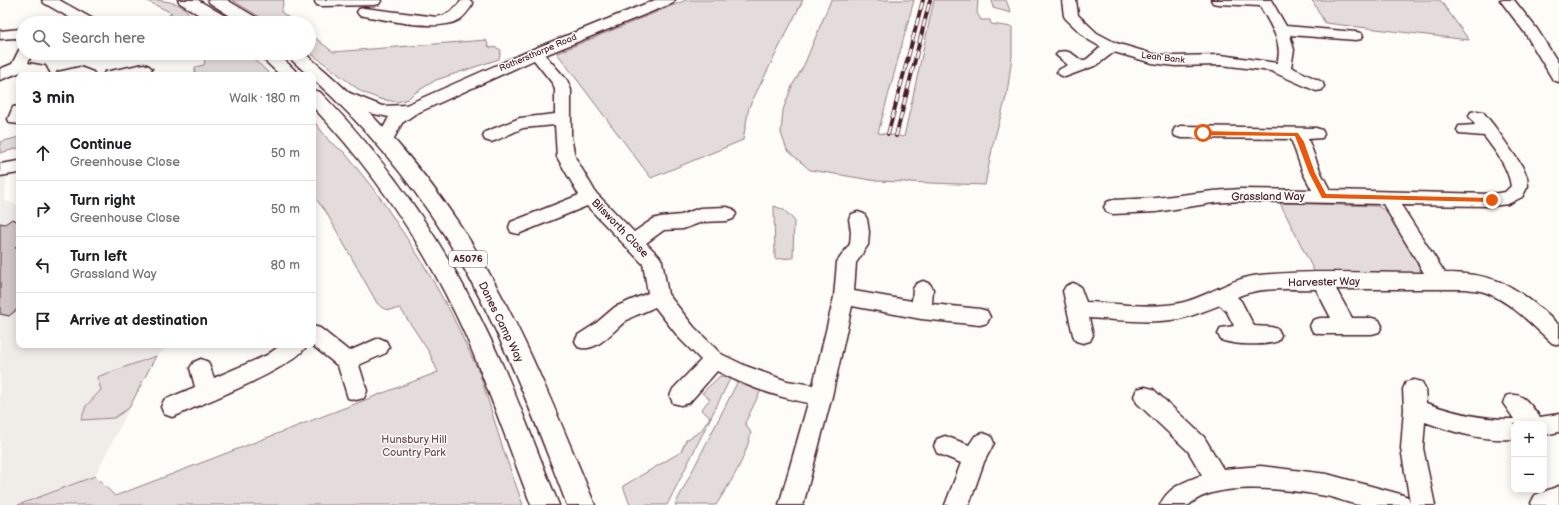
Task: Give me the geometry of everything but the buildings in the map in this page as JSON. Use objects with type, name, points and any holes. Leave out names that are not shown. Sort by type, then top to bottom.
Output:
[{"type":"highway","points":[[186,0],[212,16]]},
{"type":"highway","points":[[216,0],[242,16]]},
{"type":"highway","points":[[274,60],[288,72]]},
{"type":"highway","name":"Danes Camp Way","points":[[301,60],[315,72]]},
{"type":"highway","name":"Danes Camp Way","points":[[316,73],[342,95],[384,140],[428,195],[454,235],[489,295],[522,363],[581,505]]},
{"type":"highway","name":"A5076","points":[[316,99],[347,131],[376,168],[429,244],[463,306],[496,378],[545,505]]},
{"type":"street","points":[[49,0],[74,16]]},
{"type":"street","name":"Rothersthorpe Road","points":[[384,140],[395,120],[409,110],[536,53],[668,0]]},
{"type":"street","name":"Leah Bank","points":[[1069,0],[1071,16],[1092,36],[1111,46],[1152,58],[1175,61],[1221,60],[1283,69],[1316,86]]},
{"type":"street","points":[[1218,0],[1264,1],[1282,30],[1287,60],[1283,69]]},
{"type":"street","points":[[1507,0],[1532,32],[1559,77]]},
{"type":"street","points":[[322,2],[375,1]]},
{"type":"street","points":[[375,1],[360,17],[406,17],[423,21],[439,21],[452,17],[461,12],[466,4]]},
{"type":"street","points":[[1282,30],[1354,32],[1362,50]]},
{"type":"street","points":[[0,35],[16,33]]},
{"type":"street","points":[[1064,55],[1072,69],[1092,62],[1111,46]]},
{"type":"street","name":"Blisworth Close","points":[[536,53],[561,83],[564,97],[563,136],[566,156],[590,198],[652,260],[659,297],[687,333],[714,360],[738,372],[787,390],[821,396]]},
{"type":"street","points":[[0,75],[22,60],[40,69],[41,72]]},
{"type":"street","points":[[128,72],[144,69]]},
{"type":"street","name":"Rothersthorpe Road","points":[[342,95],[381,112],[398,112],[409,110]]},
{"type":"street","name":"Grassland Way","points":[[1113,207],[1156,205],[1213,196],[1324,196],[1492,200],[1508,197],[1517,193],[1521,184],[1512,162],[1477,116]]},
{"type":"street","points":[[491,136],[520,123],[564,119]]},
{"type":"street","points":[[1466,130],[1489,130]]},
{"type":"street","points":[[1181,132],[1316,134]]},
{"type":"street","points":[[1203,133],[1211,149]]},
{"type":"street","points":[[1296,134],[1301,142],[1312,173],[1324,196]]},
{"type":"street","points":[[0,170],[16,167]]},
{"type":"street","points":[[518,227],[590,198]]},
{"type":"street","points":[[1388,198],[1439,281]]},
{"type":"street","points":[[634,241],[660,224],[683,222],[700,215],[727,214]]},
{"type":"street","points":[[791,505],[821,396],[844,297],[847,262],[858,245],[860,232],[858,219]]},
{"type":"street","points":[[1322,281],[1346,326]]},
{"type":"street","name":"Harvester Way","points":[[1083,335],[1075,300],[1157,313],[1179,311],[1198,306],[1241,286],[1260,283],[1322,281],[1465,281],[1484,284],[1512,298],[1559,337]]},
{"type":"street","points":[[921,311],[923,289]]},
{"type":"street","points":[[1222,294],[1234,307],[1238,334],[1271,335]]},
{"type":"street","points":[[585,341],[602,330],[622,313],[659,297]]},
{"type":"street","points":[[844,297],[921,311],[980,317]]},
{"type":"street","points":[[1320,326],[1372,326]]},
{"type":"street","points":[[316,336],[347,361],[356,391]]},
{"type":"street","points":[[347,361],[379,347]]},
{"type":"street","points":[[172,407],[274,361],[293,348]]},
{"type":"street","points":[[681,396],[714,360]]},
{"type":"street","points":[[201,368],[207,392]]},
{"type":"street","points":[[1423,505],[1412,448],[1414,399],[1461,424],[1484,429],[1511,429]]},
{"type":"street","points":[[1158,400],[1196,444],[1218,480]]},
{"type":"street","points":[[1514,403],[1529,421]]},
{"type":"street","points":[[945,446],[978,450],[957,505]]},
{"type":"street","points":[[1172,505],[1186,492],[1218,480],[1261,477],[1327,485],[1400,505]]},
{"type":"shaded area","points":[[6,176],[5,201],[16,204],[16,348],[168,348],[156,356],[95,476],[18,505],[0,505],[0,177]]},
{"type":"green space","points":[[145,0],[159,0],[174,3],[186,10],[190,16],[168,16],[172,13]]},
{"type":"green space","points":[[232,0],[284,0],[281,12],[286,16],[258,16]]},
{"type":"green space","points":[[686,0],[803,0],[749,107],[743,140],[651,178],[557,53]]},
{"type":"green space","points":[[831,0],[914,0],[878,133],[904,137],[934,0],[978,0],[977,13],[981,20],[990,20],[991,24],[1012,27],[1012,56],[1007,94],[993,144],[985,185],[877,181],[810,170],[787,150],[781,133],[783,110],[792,86],[804,65]]},
{"type":"green space","points":[[992,0],[1006,0],[1011,13],[993,8]]},
{"type":"green space","points":[[1312,0],[1440,0],[1469,40],[1325,23]]},
{"type":"green space","points":[[316,39],[333,52],[486,40],[489,47],[501,50],[499,59],[436,80],[413,94],[408,99],[397,102],[380,99],[362,92],[316,57]]},
{"type":"green space","points":[[205,60],[255,60],[268,72],[195,72],[195,67],[204,65]]},
{"type":"green space","name":"Hunsbury Hill Country Park","points":[[316,124],[330,142],[344,152],[379,196],[421,260],[450,311],[480,374],[503,449],[523,505],[18,505],[95,476],[115,496],[438,372],[429,352],[400,308],[387,310],[382,308],[377,303],[326,212],[316,199]]},
{"type":"green space","points":[[16,138],[16,149],[0,153],[0,142]]},
{"type":"green space","points":[[1280,203],[1377,206],[1388,212],[1421,268],[1419,273],[1315,273]]},
{"type":"green space","points":[[774,206],[784,210],[794,220],[793,258],[775,259]]},
{"type":"green space","points":[[156,356],[129,408],[114,418],[81,420],[86,406],[101,390],[97,377]]},
{"type":"green space","points":[[720,376],[731,377],[667,505],[630,505],[623,486],[681,452],[686,440],[701,431],[710,417],[701,410],[710,399],[702,393]]},
{"type":"green space","points":[[738,381],[761,390],[745,423],[751,433],[745,453],[737,470],[716,505],[675,505]]},
{"type":"railway","points":[[888,134],[923,0]]},
{"type":"railway","points":[[896,136],[930,0]]},
{"type":"route","points":[[1203,133],[1296,134],[1301,142],[1312,173],[1324,196],[1492,200]]}]
